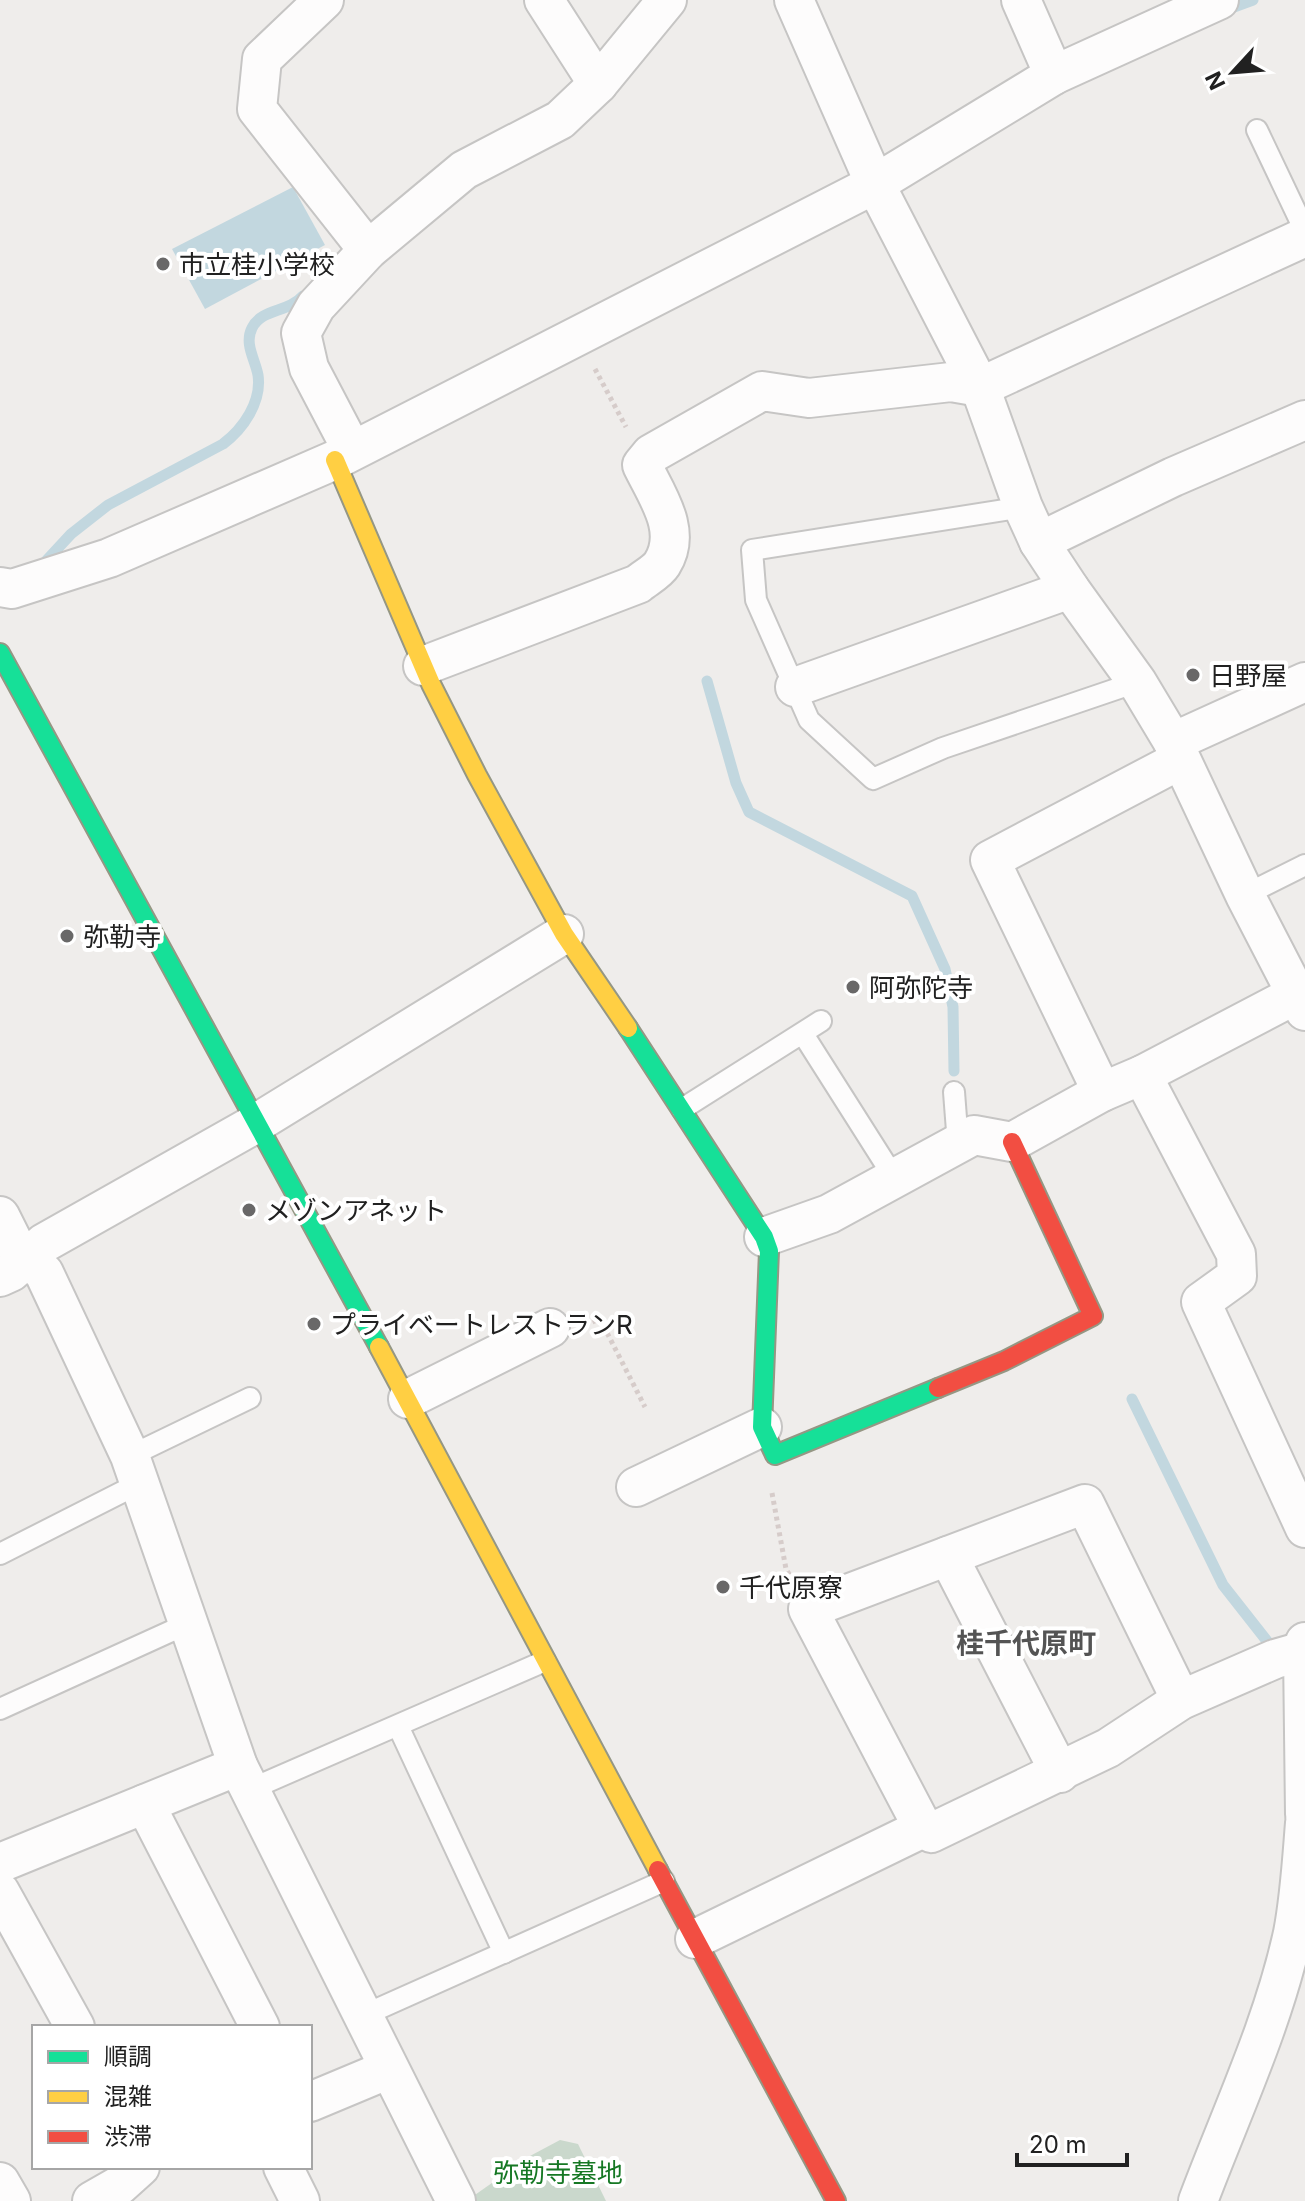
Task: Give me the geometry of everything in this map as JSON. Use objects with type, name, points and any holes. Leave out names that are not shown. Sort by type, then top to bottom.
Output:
[{"type":"street","points":[[324,0],[262,59],[257,109],[363,244]]},
{"type":"street","points":[[544,0],[591,73]]},
{"type":"street","points":[[667,0],[591,73],[560,120],[464,170],[363,244],[316,306],[301,333],[309,368],[423,666],[477,775],[564,934],[764,1237],[769,1251],[769,1441]]},
{"type":"street","points":[[764,1237],[829,1214],[974,1135],[1012,1142],[1102,1092],[1300,1003],[1177,751],[1137,682],[1039,542],[1023,507],[980,387],[875,184],[794,0]]},
{"type":"street","points":[[1021,0],[1054,75]]},
{"type":"street","points":[[0,587],[12,589],[109,558],[343,455],[875,184],[1054,75],[1219,0]]},
{"type":"street","points":[[423,666],[638,584],[661,567],[670,546],[670,523],[642,465],[651,454],[762,391],[809,398],[951,382],[980,387],[1305,234]]},
{"type":"street","points":[[1039,542],[1173,477],[1305,420]]},
{"type":"street","points":[[795,687],[1070,589]]},
{"type":"street","points":[[0,653],[6,679],[408,1399],[545,1661],[836,2201]]},
{"type":"street","points":[[1102,1092],[990,860],[1177,751],[1305,682]]},
{"type":"street","points":[[14,1268],[44,1243],[255,1124],[564,934]]},
{"type":"street","points":[[1142,1075],[1236,1254],[1237,1276],[1201,1302],[1305,1528]]},
{"type":"street","points":[[636,1487],[1004,1361],[1093,1316],[1012,1142]]},
{"type":"street","points":[[0,1216],[13,1242],[14,1268]]},
{"type":"street","points":[[14,1268],[44,1273],[134,1470],[244,1777],[456,2201]]},
{"type":"street","points":[[408,1399],[550,1328]]},
{"type":"street","points":[[1181,1700],[1085,1504],[808,1609],[923,1828],[931,1833],[1108,1748],[1181,1700],[1304,1646],[1305,1814]]},
{"type":"street","points":[[948,1556],[1060,1773]]},
{"type":"street","points":[[0,1863],[145,1804],[244,1777]]},
{"type":"street","points":[[145,1804],[259,2025]]},
{"type":"street","points":[[1198,2201],[1261,2039],[1280,1980],[1293,1932],[1301,1882],[1305,1823]]},
{"type":"street","points":[[695,1939],[923,1828]]},
{"type":"street","points":[[0,1892],[74,2025]]},
{"type":"street","points":[[312,2101],[389,2069]]},
{"type":"street","points":[[284,2169],[300,2201]]},
{"type":"street","points":[[0,2182],[11,2201]]},
{"type":"lane","points":[[1257,130],[1305,234]]},
{"type":"lane","points":[[1023,507],[752,550],[756,600],[809,720],[873,779],[943,748],[1137,682]]},
{"type":"lane","points":[[1245,895],[1305,865]]},
{"type":"lane","points":[[682,1109],[821,1021]]},
{"type":"lane","points":[[803,1034],[895,1179]]},
{"type":"lane","points":[[954,1092],[958,1144]]},
{"type":"lane","points":[[0,1554],[250,1398]]},
{"type":"lane","points":[[0,1709],[189,1623]]},
{"type":"lane","points":[[244,1777],[398,1726],[545,1661]]},
{"type":"lane","points":[[398,1726],[504,1953]]},
{"type":"lane","points":[[362,2016],[664,1881]]},
{"type":"path","points":[[577,335],[621,422],[651,454]]},
{"type":"path","points":[[550,1328],[568,1332],[600,1319],[645,1407]]},
{"type":"path","points":[[769,1441],[766,1466],[786,1569],[808,1609]]},
{"type":"green space","name":"弥勒寺墓地","points":[[560,2140],[578,2144],[606,2201],[474,2201],[472,2197],[530,2156]]},
{"type":"water","points":[[293,187],[325,245],[205,309],[172,249]]},
{"type":"waterway","points":[[1223,11],[1253,0]]},
{"type":"waterway","points":[[46,561],[71,534],[108,505],[223,444],[237,431],[250,414],[257,395],[258,375],[250,346],[252,328],[262,317],[303,296]]},
{"type":"waterway","points":[[707,681],[736,783],[749,812],[912,896],[945,969],[953,1007],[954,1071]]},
{"type":"waterway","points":[[1132,1399],[1223,1585],[1267,1641]]},
{"type":"traffic: fast","points":[[0,653],[379,1347]]},
{"type":"traffic: fast","points":[[628,1028],[764,1237],[769,1251],[762,1427],[775,1455],[938,1388]]},
{"type":"traffic: slow","points":[[335,460],[431,684],[477,775],[564,934],[628,1028]]},
{"type":"traffic: slow","points":[[379,1347],[658,1870]]},
{"type":"traffic: jam","points":[[938,1388],[1004,1361],[1093,1316],[1012,1142]]},
{"type":"traffic: jam","points":[[658,1870],[836,2201]]},
{"type":"place","name":"市立桂小学校","points":[[163,264]]},
{"type":"place","name":"日野屋","points":[[1193,675]]},
{"type":"place","name":"弥勒寺","points":[[67,936]]},
{"type":"place","name":"阿弥陀寺","points":[[853,987]]},
{"type":"place","name":"メゾンアネット","points":[[249,1210]]},
{"type":"place","name":"プライベートレストランR","points":[[314,1324]]},
{"type":"place","name":"千代原寮","points":[[723,1587]]},
{"type":"district","name":"桂千代原町","points":[[1026,1643]]}]
